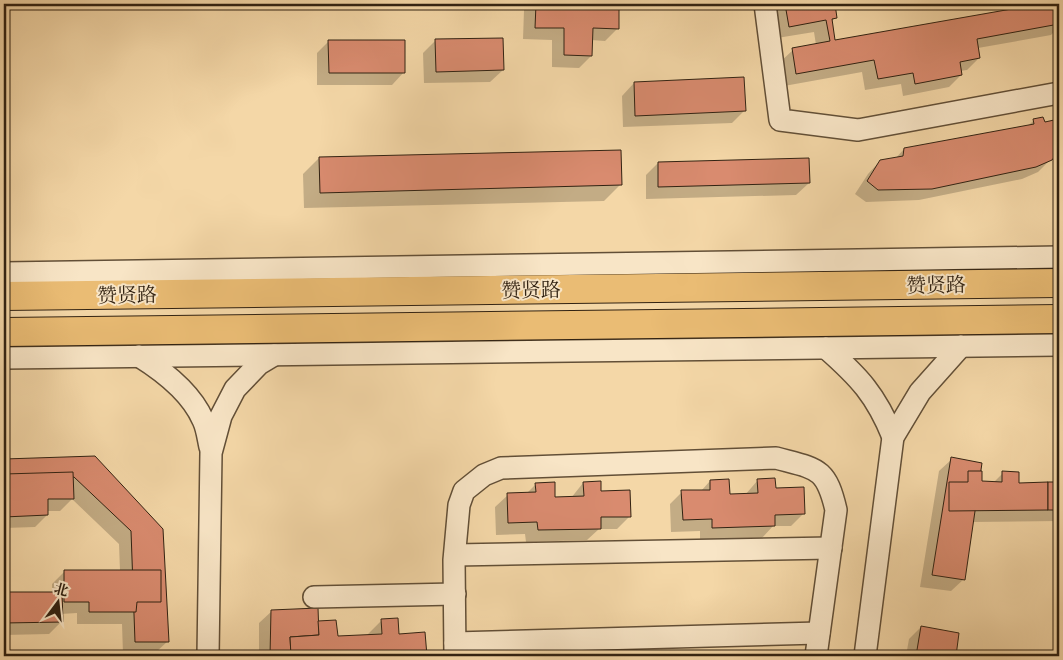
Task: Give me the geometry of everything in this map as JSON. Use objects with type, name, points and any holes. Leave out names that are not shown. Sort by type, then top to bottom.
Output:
[{"type":"main road","name":"赞贤路","points":[[4,296],[1059,283]]},
{"type":"main road","name":"赞贤路","points":[[4,332],[1059,319]]},
{"type":"street","points":[[765,4],[780,120],[858,130],[1059,93]]},
{"type":"street","points":[[4,273],[1059,257]]},
{"type":"street","points":[[4,358],[1059,345]]},
{"type":"street","points":[[865,656],[893,436],[920,392],[961,346]]},
{"type":"street","points":[[826,348],[872,394],[882,409],[893,436]]},
{"type":"street","points":[[211,453],[221,416],[231,397],[247,376],[274,354]]},
{"type":"street","points":[[138,356],[167,376],[192,402],[204,420],[211,453],[208,656]]},
{"type":"street","points":[[816,656],[836,510],[832,492],[824,475],[804,465],[776,458],[501,468],[484,475],[464,491],[459,506],[455,555],[455,649],[819,633]]},
{"type":"street","points":[[455,555],[831,548]]},
{"type":"street","points":[[314,597],[455,594]]},
{"type":"building","points":[[536,4],[619,4],[619,29],[593,28],[592,56],[564,55],[564,28],[535,28]]},
{"type":"building","points":[[785,4],[835,4],[837,18],[832,19],[835,40],[1040,4],[1059,4],[1059,24],[977,39],[980,58],[960,62],[962,75],[915,84],[913,73],[878,79],[874,60],[796,74],[792,48],[830,41],[826,20],[789,27]]},
{"type":"building","points":[[503,38],[504,70],[436,72],[435,39]]},
{"type":"building","points":[[328,40],[405,40],[405,73],[329,73]]},
{"type":"building","points":[[744,77],[746,111],[635,116],[634,82]]},
{"type":"building","points":[[1043,117],[1045,122],[1054,120],[1059,136],[1059,151],[1052,160],[1036,167],[932,189],[878,190],[867,181],[880,160],[903,156],[904,148],[1034,124],[1033,119]]},
{"type":"building","points":[[621,150],[622,185],[320,193],[319,157]]},
{"type":"building","points":[[809,158],[810,183],[658,187],[658,162]]},
{"type":"building","points":[[95,456],[163,529],[169,642],[135,642],[131,531],[74,477],[4,480],[4,459]]},
{"type":"building","points":[[951,457],[982,463],[965,580],[932,575]]},
{"type":"building","points":[[968,471],[982,471],[982,481],[1002,482],[1002,471],[1019,472],[1019,483],[1048,482],[1048,510],[949,511],[949,482],[968,482]]},
{"type":"building","points":[[73,472],[74,499],[48,499],[48,515],[4,517],[4,474]]},
{"type":"building","points":[[775,478],[776,488],[804,487],[805,514],[775,515],[775,526],[712,528],[712,519],[683,520],[681,490],[710,490],[710,480],[729,479],[730,494],[758,493],[757,479]]},
{"type":"building","points":[[601,481],[601,491],[630,490],[631,517],[601,517],[601,529],[538,530],[537,522],[508,523],[507,493],[536,492],[535,483],[555,482],[555,497],[584,496],[583,482]]},
{"type":"building","points":[[1048,482],[1059,482],[1059,510],[1048,510]]},
{"type":"building","points":[[64,570],[161,570],[161,602],[137,602],[136,612],[89,612],[89,602],[64,602]]},
{"type":"building","points":[[4,592],[62,592],[63,622],[4,623]]},
{"type":"building","points":[[318,608],[319,635],[290,637],[291,656],[270,656],[271,610]]},
{"type":"building","points":[[398,618],[399,634],[425,632],[427,656],[291,656],[290,637],[319,635],[318,621],[336,620],[338,636],[382,634],[381,619]]},
{"type":"building","points":[[921,626],[959,633],[956,656],[916,656]]}]
